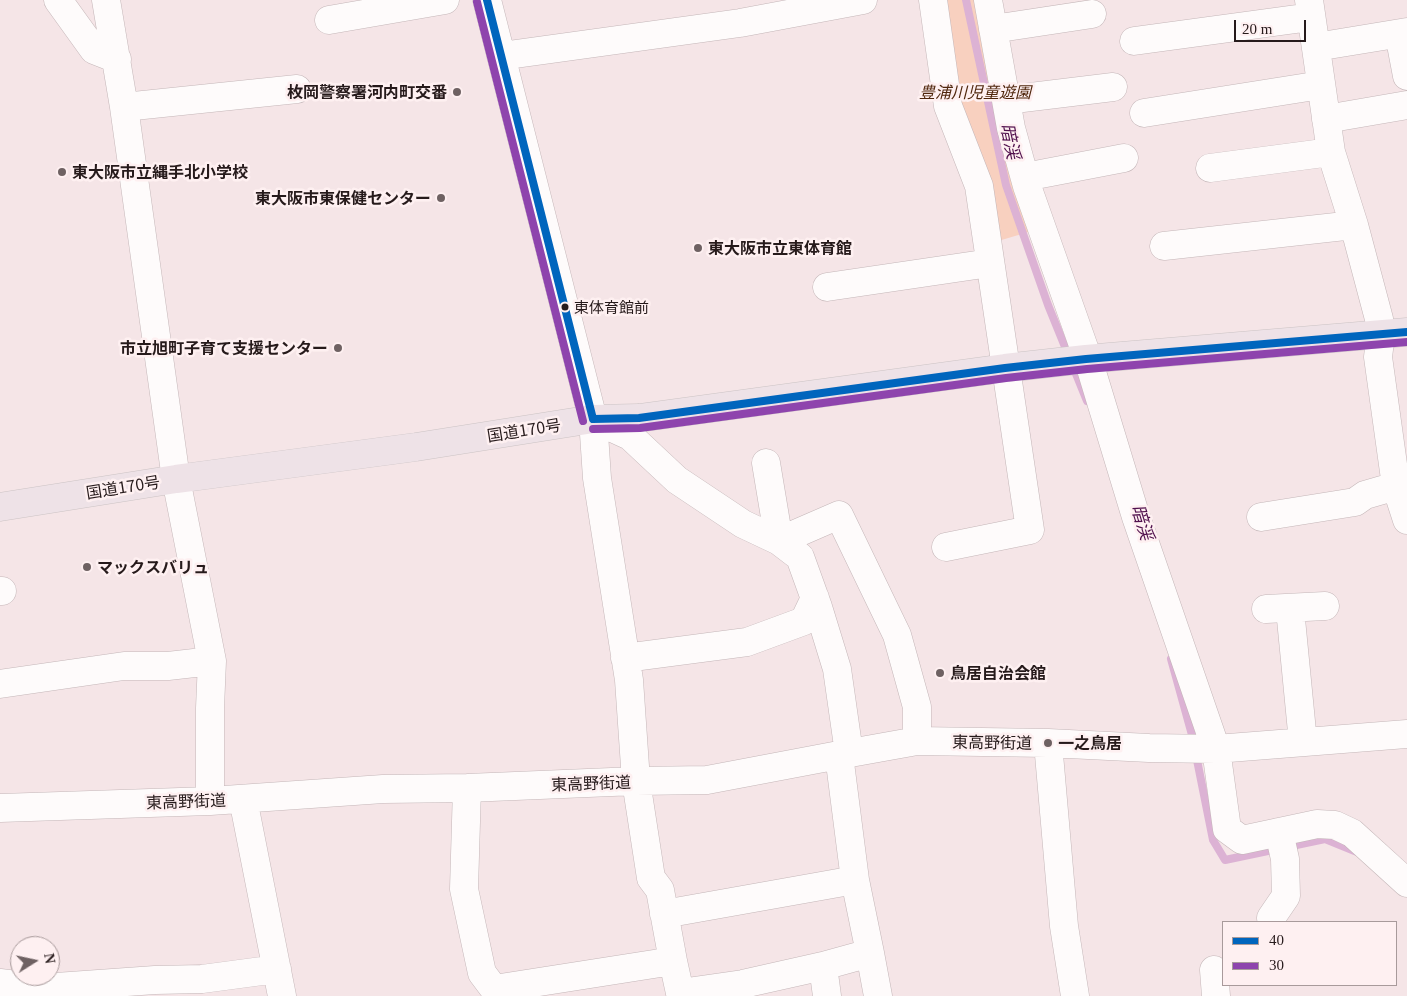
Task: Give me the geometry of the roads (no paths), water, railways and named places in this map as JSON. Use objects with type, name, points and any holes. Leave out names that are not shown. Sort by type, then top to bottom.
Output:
[{"type":"highway","name":"国道170号","points":[[0,508],[176,479],[416,447],[592,419],[639,418],[1005,368],[1087,359],[1394,332]]},
{"type":"street","points":[[58,0],[94,50],[116,59]]},
{"type":"street","points":[[106,0],[124,108],[176,479],[212,661],[210,801]]},
{"type":"street","points":[[329,20],[445,0]]},
{"type":"street","points":[[487,0],[592,419],[596,478],[629,680],[636,781],[651,878],[660,890],[680,992],[744,990],[870,953]]},
{"type":"street","points":[[501,56],[740,23],[863,0]]},
{"type":"street","points":[[933,0],[948,106],[980,186],[1030,530],[946,547]]},
{"type":"street","points":[[988,0],[1011,128],[1025,177],[1087,359],[1136,517],[1214,749],[1227,829],[1242,840],[1282,845],[1317,824],[1335,825],[1352,833],[1407,883]]},
{"type":"street","points":[[1134,40],[1310,8],[1331,152],[1354,225],[1379,319],[1394,332],[1378,357],[1396,486],[1407,520]]},
{"type":"street","points":[[993,29],[1092,14]]},
{"type":"street","points":[[1316,47],[1403,33],[1407,76]]},
{"type":"street","points":[[1144,113],[1322,85]]},
{"type":"street","points":[[1006,100],[1113,87]]},
{"type":"street","points":[[124,108],[297,89]]},
{"type":"street","points":[[1326,119],[1407,105]]},
{"type":"street","points":[[1210,168],[1331,152]]},
{"type":"street","points":[[1025,177],[1124,158]]},
{"type":"street","points":[[1164,246],[1354,225]]},
{"type":"street","points":[[827,287],[990,263]]},
{"type":"street","points":[[592,419],[630,436],[677,480],[743,524],[779,541],[800,557],[815,598],[836,669],[854,880],[878,996]]},
{"type":"street","points":[[766,463],[779,541]]},
{"type":"street","points":[[1261,517],[1355,502],[1365,495],[1396,486]]},
{"type":"street","points":[[779,541],[839,514],[897,635],[917,707],[917,741]]},
{"type":"street","points":[[625,658],[747,642],[804,621],[815,598]]},
{"type":"street","points":[[1302,742],[1278,609],[1325,606]]},
{"type":"street","points":[[0,684],[124,666],[168,666],[212,661]]},
{"type":"street","name":"東高野街道","points":[[0,808],[210,801],[383,789],[707,780],[917,741],[1048,743],[1214,749],[1407,734]]},
{"type":"street","points":[[1048,743],[1064,926],[1075,996]]},
{"type":"street","points":[[467,788],[464,889],[482,974],[494,989],[673,961]]},
{"type":"street","points":[[243,799],[282,996]]},
{"type":"street","points":[[1272,921],[1271,918],[1286,896],[1282,845]]},
{"type":"street","points":[[664,914],[854,880]]},
{"type":"street","points":[[823,966],[827,996]]},
{"type":"street","points":[[0,983],[42,992],[155,980],[202,979],[277,969]]},
{"type":"waterway","name":"暗渓","points":[[966,0],[1006,185],[1048,305],[1087,401]]},
{"type":"waterway","name":"暗渓","points":[[1171,659],[1192,735],[1213,840],[1225,860],[1325,839],[1357,852]]},
{"type":"place","name":"枚岡警察署河内町交番","points":[[457,92]]},
{"type":"place","name":"東大阪市立縄手北小学校","points":[[62,172]]},
{"type":"place","name":"東大阪市東保健センター","points":[[441,198]]},
{"type":"place","name":"東大阪市立東体育館","points":[[698,248]]},
{"type":"place","name":"東体育館前","points":[[565,307]]},
{"type":"place","name":"市立旭町子育て支援センター","points":[[338,348]]},
{"type":"place","name":"マックスバリュ","points":[[87,567]]},
{"type":"place","name":"鳥居自治会館","points":[[940,673]]},
{"type":"place","name":"一之鳥居","points":[[1048,743]]},
{"type":"park label","name":"豊浦川児童遊園","points":[[975,92]]}]
